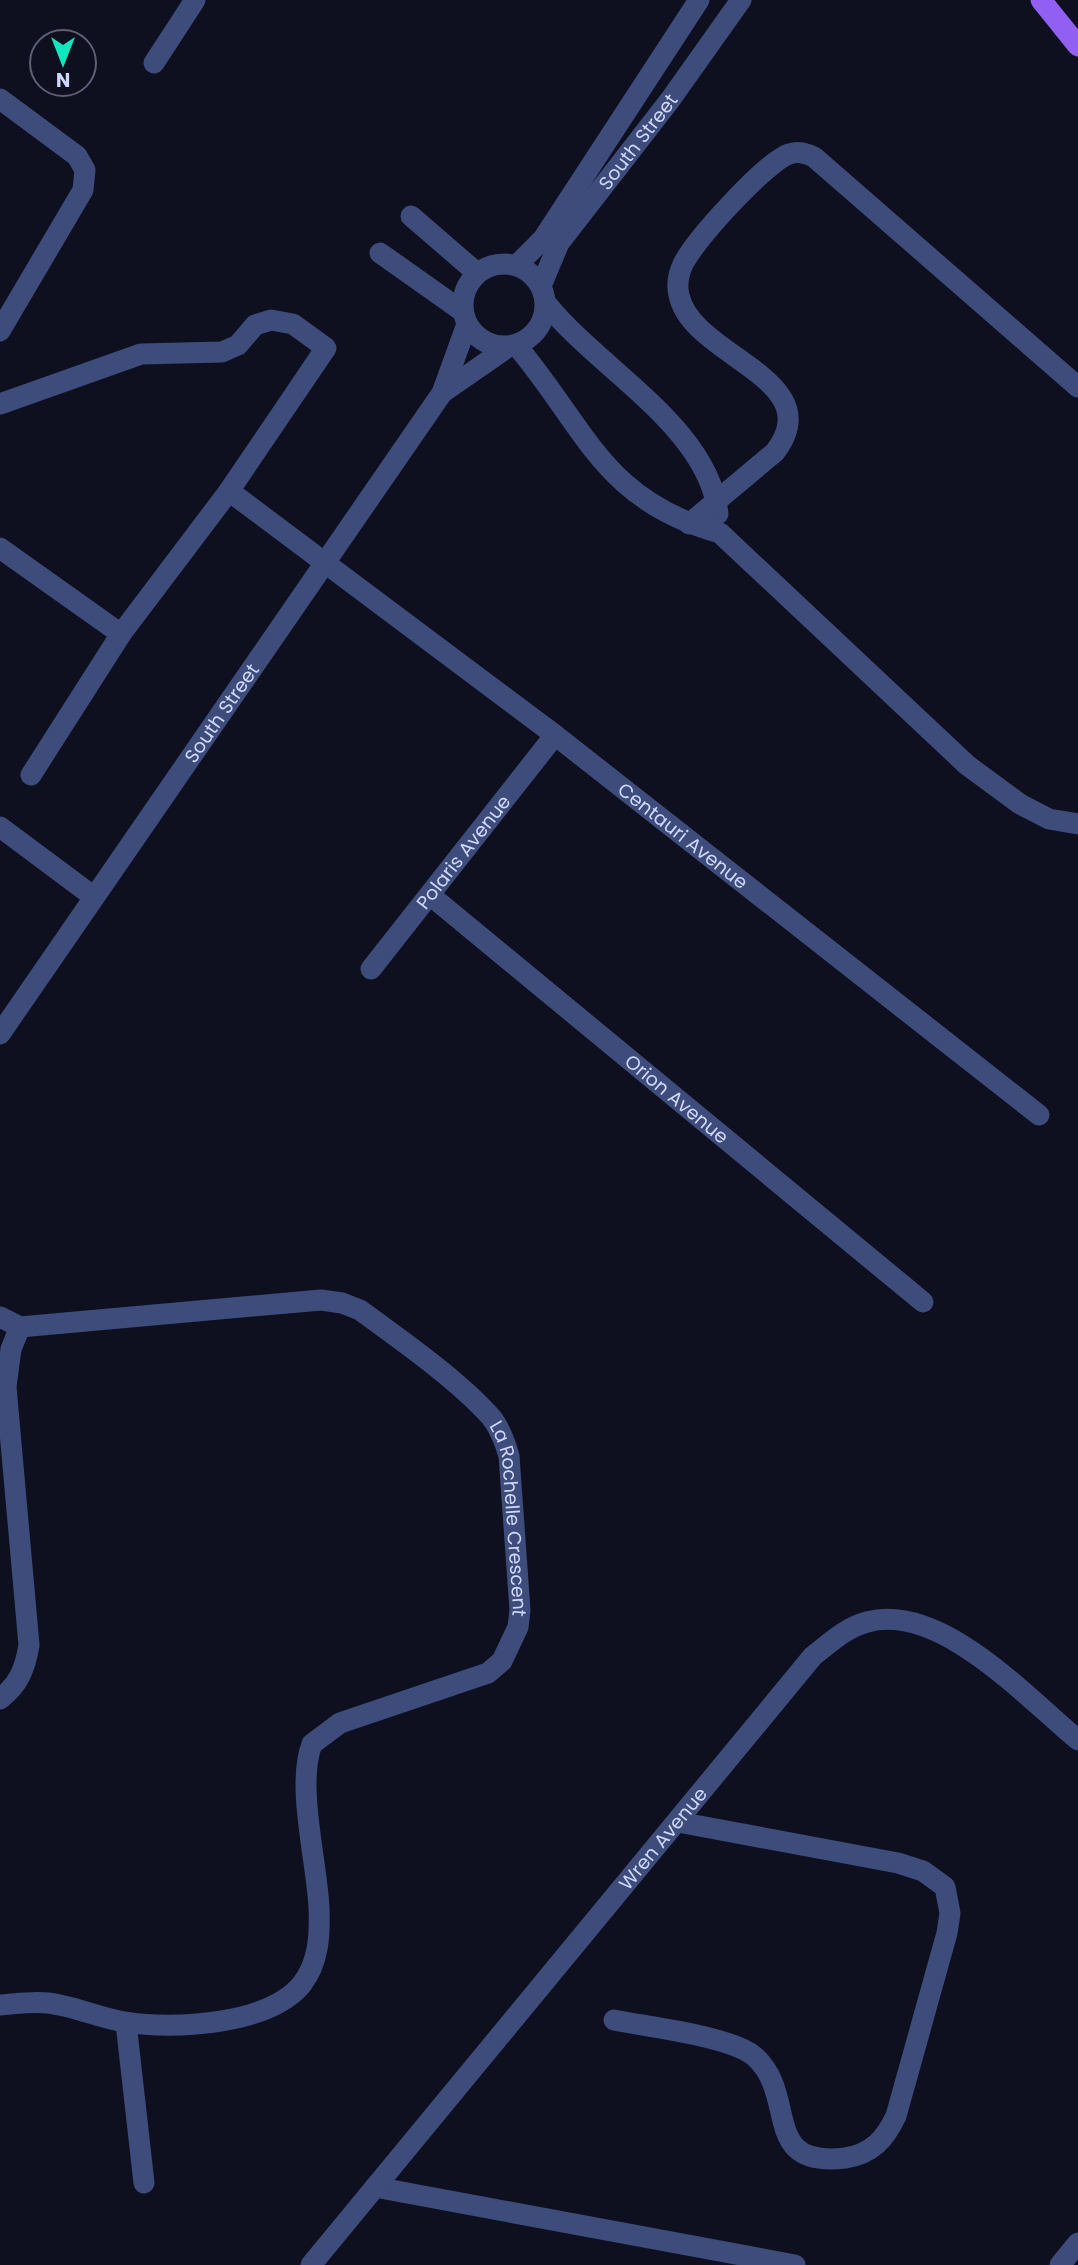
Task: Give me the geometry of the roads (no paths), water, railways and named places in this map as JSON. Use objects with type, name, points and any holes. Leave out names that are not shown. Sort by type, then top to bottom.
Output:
[{"type":"main road","points":[[1041,0],[1078,46]]},
{"type":"street","points":[[154,63],[195,0]]},
{"type":"street","name":"South Street","points":[[517,265],[543,239],[699,0]]},
{"type":"street","name":"South Street","points":[[543,294],[559,243],[670,100],[741,0]]},
{"type":"street","points":[[0,99],[77,156],[85,170],[83,190],[0,331]]},
{"type":"street","points":[[689,524],[775,452],[786,437],[791,422],[789,408],[779,393],[691,317],[678,294],[681,268],[691,251],[756,177],[788,154],[801,151],[814,157],[1078,387]]},
{"type":"street","points":[[411,216],[477,273]]},
{"type":"street","points":[[380,253],[464,317],[477,337],[491,345],[512,346],[538,329],[543,294]]},
{"type":"street","points":[[464,317],[468,284],[477,273],[489,265],[517,265],[531,273],[543,294],[591,353],[675,425],[695,453],[717,500],[720,533]]},
{"type":"street","name":"South Street","points":[[0,1034],[442,393],[464,317]]},
{"type":"street","points":[[0,404],[141,354],[222,352],[238,345],[255,325],[271,320],[293,324],[326,348],[229,491],[121,634],[31,775]]},
{"type":"street","points":[[512,346],[547,383],[590,449],[613,475],[636,494],[689,524],[720,533],[967,765],[1020,804],[1049,820],[1078,824]]},
{"type":"street","name":"South Street","points":[[442,393],[512,346]]},
{"type":"street","name":"Centauri Avenue","points":[[229,491],[325,560],[555,735],[1039,1115]]},
{"type":"street","points":[[0,548],[121,634]]},
{"type":"street","name":"Polaris Avenue","points":[[371,970],[555,735]]},
{"type":"street","points":[[0,827],[94,897]]},
{"type":"street","name":"Orion Avenue","points":[[430,895],[923,1302]]},
{"type":"street","name":"La Rochelle Crescent","points":[[0,2005],[47,2003],[126,2023],[176,2024],[232,2019],[259,2012],[301,1985],[313,1965],[318,1946],[319,1908],[306,1776],[312,1744],[340,1723],[467,1683],[488,1673],[502,1661],[514,1640],[520,1610],[509,1456],[492,1418],[394,1335],[360,1311],[342,1303],[287,1301],[20,1327]]},
{"type":"street","points":[[0,1317],[20,1327],[11,1349],[6,1387],[29,1645],[25,1667],[17,1683],[0,1699]]},
{"type":"street","name":"Wren Avenue","points":[[312,2265],[813,1656],[841,1633],[867,1622],[912,1622],[951,1637],[1078,1740]]},
{"type":"street","points":[[614,2020],[734,2045],[753,2056],[767,2070],[774,2085],[786,2138],[795,2150],[814,2158],[842,2158],[865,2152],[878,2145],[896,2116],[947,1933],[950,1913],[946,1887],[923,1871],[898,1863],[678,1822]]},
{"type":"street","points":[[126,2023],[144,2183]]},
{"type":"street","points":[[375,2187],[796,2265]]},
{"type":"street","points":[[1060,2265],[1078,2243]]}]
